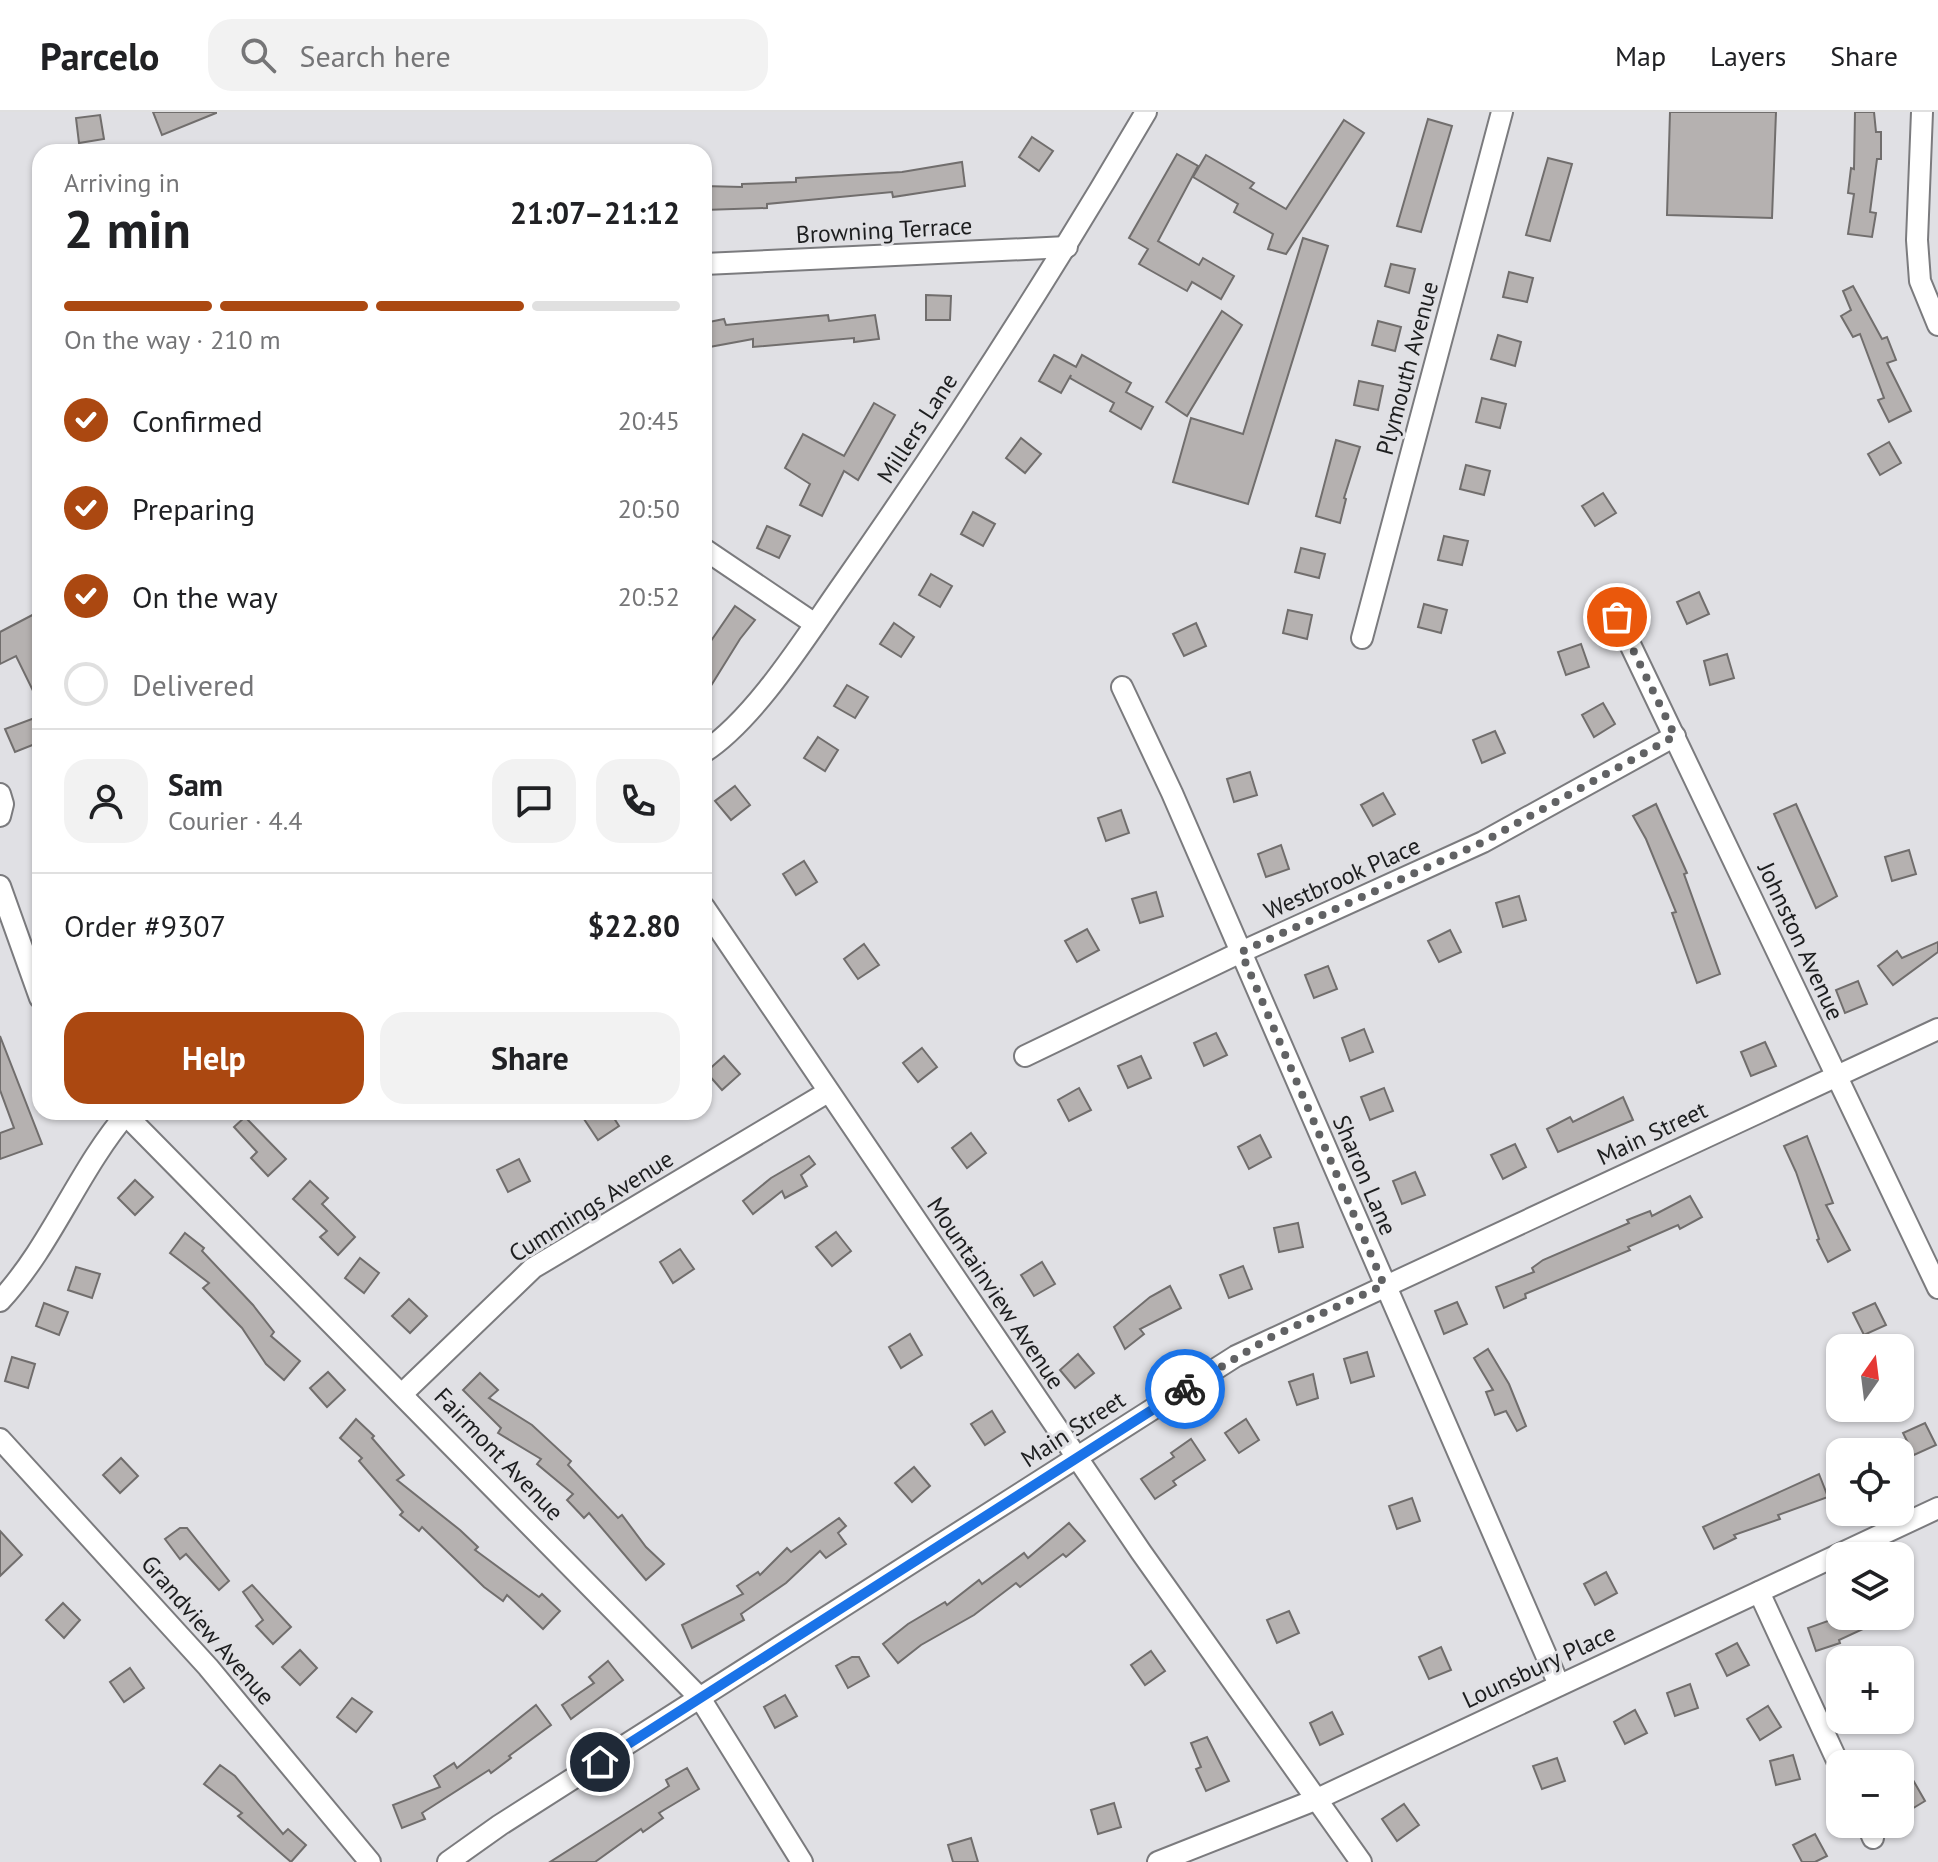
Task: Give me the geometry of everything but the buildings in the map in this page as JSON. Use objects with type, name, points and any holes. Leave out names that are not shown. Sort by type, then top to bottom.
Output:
[{"type":"street","name":"Millers Lane","points":[[712,744],[752,706],[881,530],[1067,247],[1146,112]]},
{"type":"street","name":"Plymouth Avenue","points":[[1362,638],[1502,112]]},
{"type":"street","points":[[1922,112],[1917,240],[1920,281],[1938,325]]},
{"type":"street","name":"Browning Terrace","points":[[712,264],[1067,247]]},
{"type":"street","points":[[712,554],[815,624]]},
{"type":"street","name":"Johnston Avenue","points":[[1617,617],[1938,1288]]},
{"type":"street","name":"Sharon Lane","points":[[1122,687],[1241,952],[1559,1685]]},
{"type":"street","name":"Westbrook Place","points":[[1025,1056],[1241,952],[1483,842],[1675,736]]},
{"type":"street","points":[[0,794],[3,804],[0,816]]},
{"type":"street","points":[[0,886],[32,976]]},
{"type":"street","name":"Mountainview Avenue","points":[[712,919],[1077,1458],[1361,1862]]},
{"type":"street","name":"Main Street","points":[[448,1862],[1236,1356],[1938,1029]]},
{"type":"street","name":"Cummings Avenue","points":[[403,1393],[533,1268],[828,1092]]},
{"type":"street","points":[[0,1301],[54,1226],[90,1163],[121,1120]]},
{"type":"street","name":"Fairmont Avenue","points":[[133,1120],[700,1698],[802,1862]]},
{"type":"street","name":"Grandview Avenue","points":[[0,1439],[208,1667],[370,1862]]},
{"type":"street","name":"Lounsbury Place","points":[[1158,1862],[1315,1800],[1938,1508]]},
{"type":"street","points":[[1759,1592],[1832,1750]]},
{"type":"way so far","points":[[1185,1389],[1269,1338],[1384,1285],[1241,952],[1483,842],[1675,736],[1617,617]]},
{"type":"route","points":[[600,1762],[1185,1389]]}]
